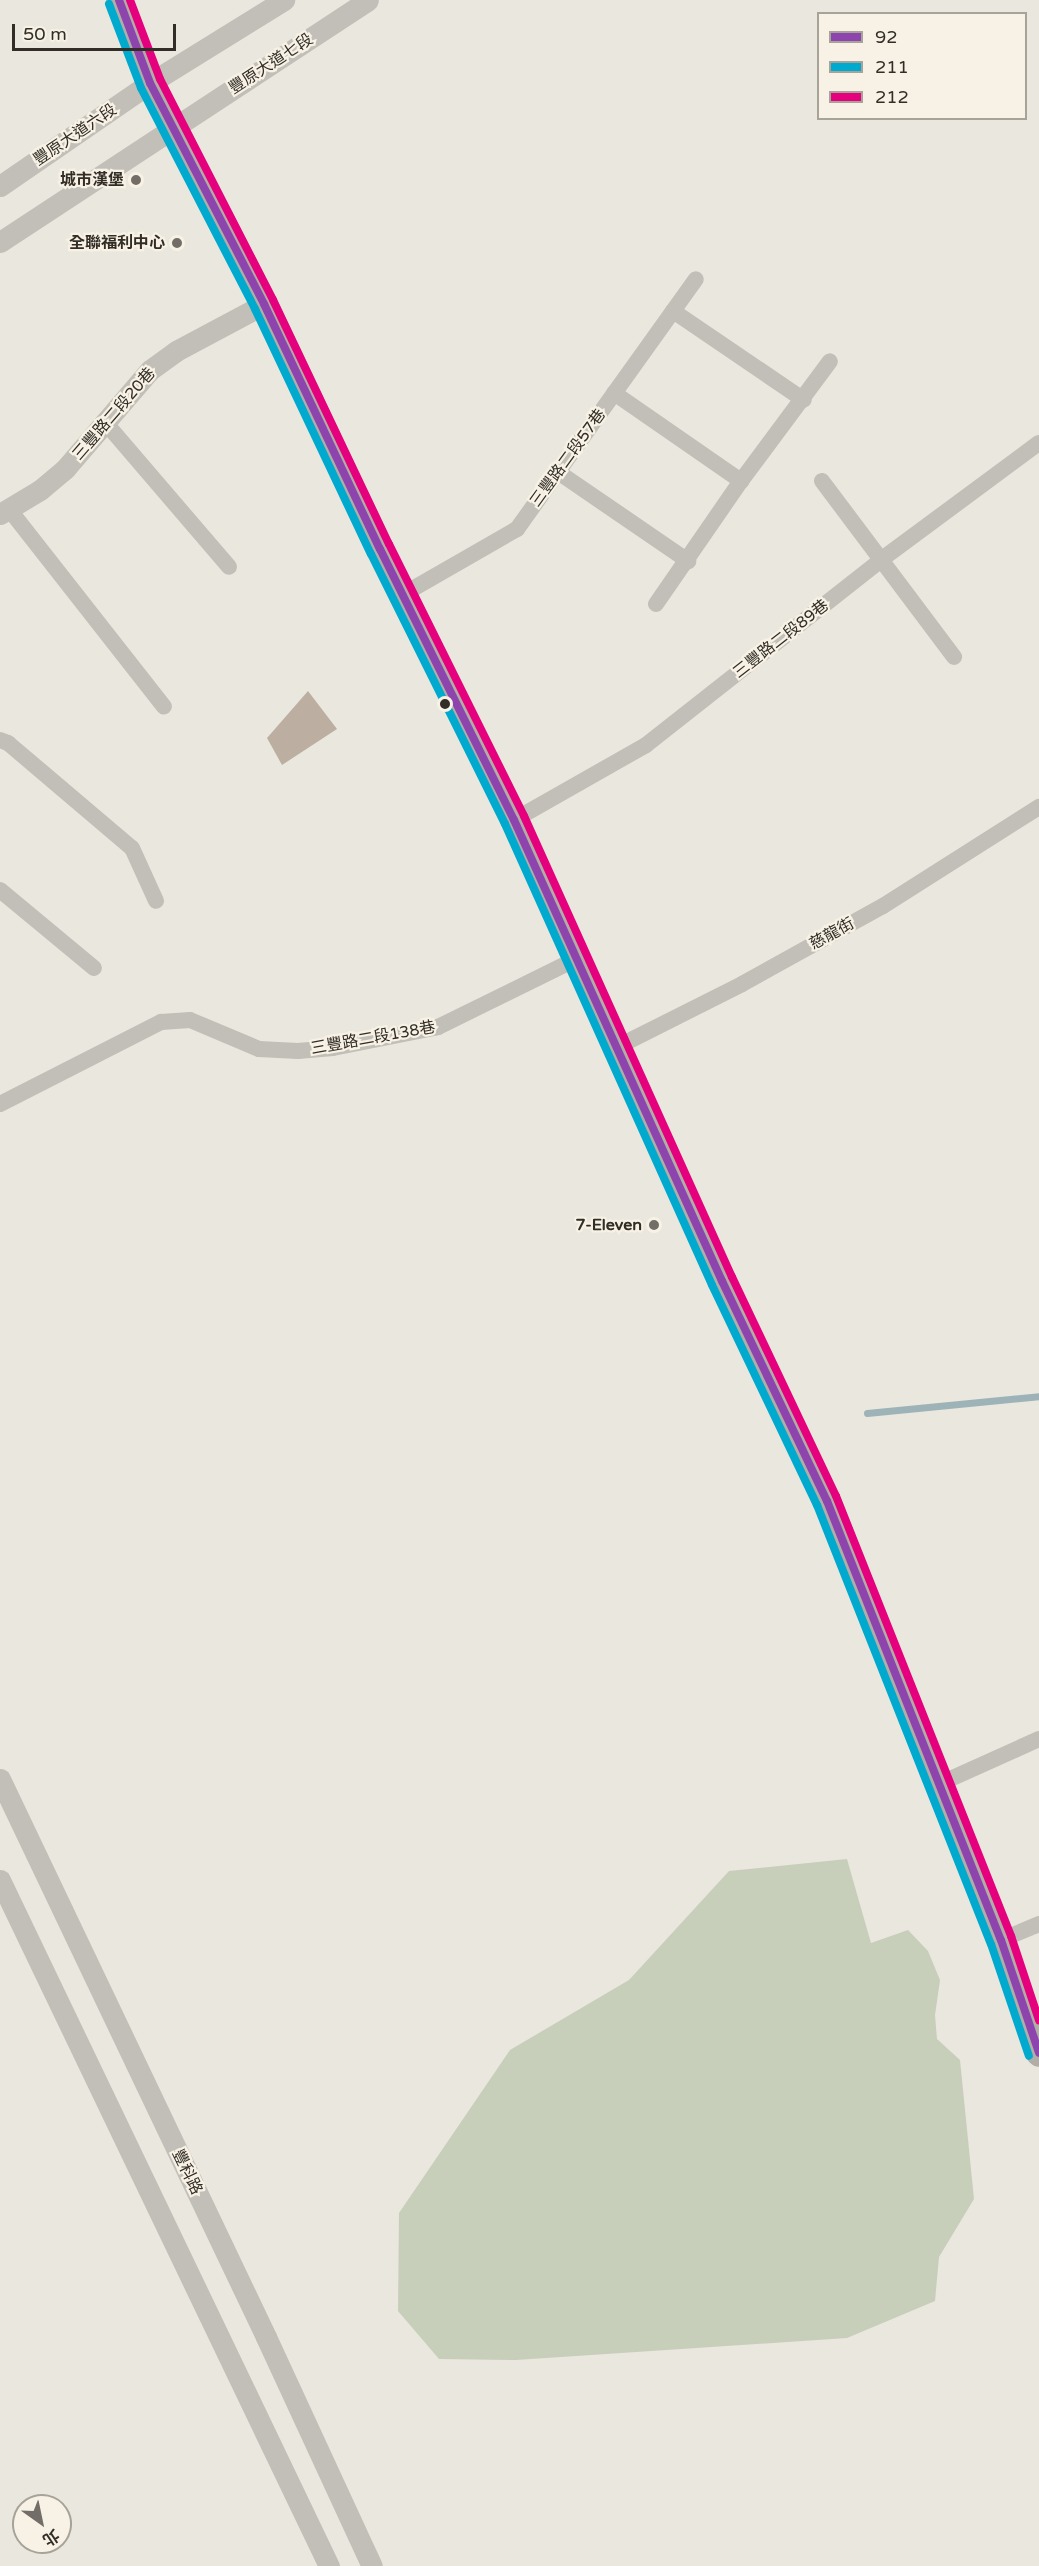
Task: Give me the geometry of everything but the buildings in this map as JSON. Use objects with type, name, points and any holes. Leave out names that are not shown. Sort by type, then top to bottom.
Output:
[{"type":"main road","points":[[119,0],[150,83],[264,304],[402,596],[514,820],[722,1281],[827,1502],[1000,1940],[1039,2053]]},
{"type":"street","points":[[150,83],[284,0]]},
{"type":"street","name":"豐原大道七段","points":[[173,129],[368,0]]},
{"type":"street","name":"豐原大道六段","points":[[0,186],[150,83]]},
{"type":"street","points":[[0,242],[173,129]]},
{"type":"street","name":"三豐路二段57巷","points":[[402,596],[517,529],[696,279]]},
{"type":"street","name":"三豐路二段20巷","points":[[4,511],[40,490],[65,469],[150,370],[176,351],[264,304]]},
{"type":"street","points":[[673,310],[804,400]]},
{"type":"street","points":[[656,604],[688,561],[741,481],[804,400],[830,361]]},
{"type":"street","points":[[614,393],[741,481]]},
{"type":"street","points":[[104,421],[229,567]]},
{"type":"street","name":"三豐路二段89巷","points":[[514,820],[646,745],[882,560],[1039,444]]},
{"type":"street","points":[[558,472],[688,561]]},
{"type":"street","points":[[822,482],[954,657]]},
{"type":"street","points":[[4,511],[164,707]]},
{"type":"street","points":[[0,740],[8,743],[132,848],[156,901]]},
{"type":"street","name":"慈龍街","points":[[617,1047],[742,984],[883,906],[1039,807]]},
{"type":"street","points":[[0,890],[93,968]]},
{"type":"street","name":"三豐路二段138巷","points":[[0,1104],[161,1022],[190,1020],[259,1048],[298,1051],[333,1048],[438,1027],[576,959]]},
{"type":"street","points":[[939,1784],[1039,1739]]},
{"type":"street","name":"豐科路","points":[[0,1779],[266,2337],[372,2566]]},
{"type":"street","points":[[0,1880],[329,2566]]},
{"type":"street","points":[[1000,1940],[1039,1924]]},
{"type":"green space","points":[[847,1859],[871,1943],[908,1930],[928,1951],[940,1980],[935,2015],[937,2039],[960,2060],[974,2199],[939,2257],[935,2301],[847,2338],[516,2360],[439,2359],[398,2311],[399,2213],[510,2050],[629,1980],[729,1871]]},
{"type":"waterway","points":[[867,1413],[1039,1396]]},
{"type":"transit line","name":"92","points":[[119,0],[150,83],[264,304],[380,549],[514,820],[722,1281],[827,1501],[1001,1940],[1039,2053]]},
{"type":"transit line","name":"212","points":[[130,0],[160,79],[273,300],[389,544],[524,816],[732,1277],[836,1496],[1011,1936],[1039,2020]]},
{"type":"transit line","name":"211","points":[[109,4],[141,88],[255,309],[371,554],[505,824],[712,1285],[817,1505],[991,1944],[1029,2056]]},
{"type":"place","name":"城市漢堡","points":[[136,180]]},
{"type":"place","name":"全聯福利中心","points":[[177,243]]},
{"type":"place","name":"7-Eleven","points":[[654,1225]]}]
